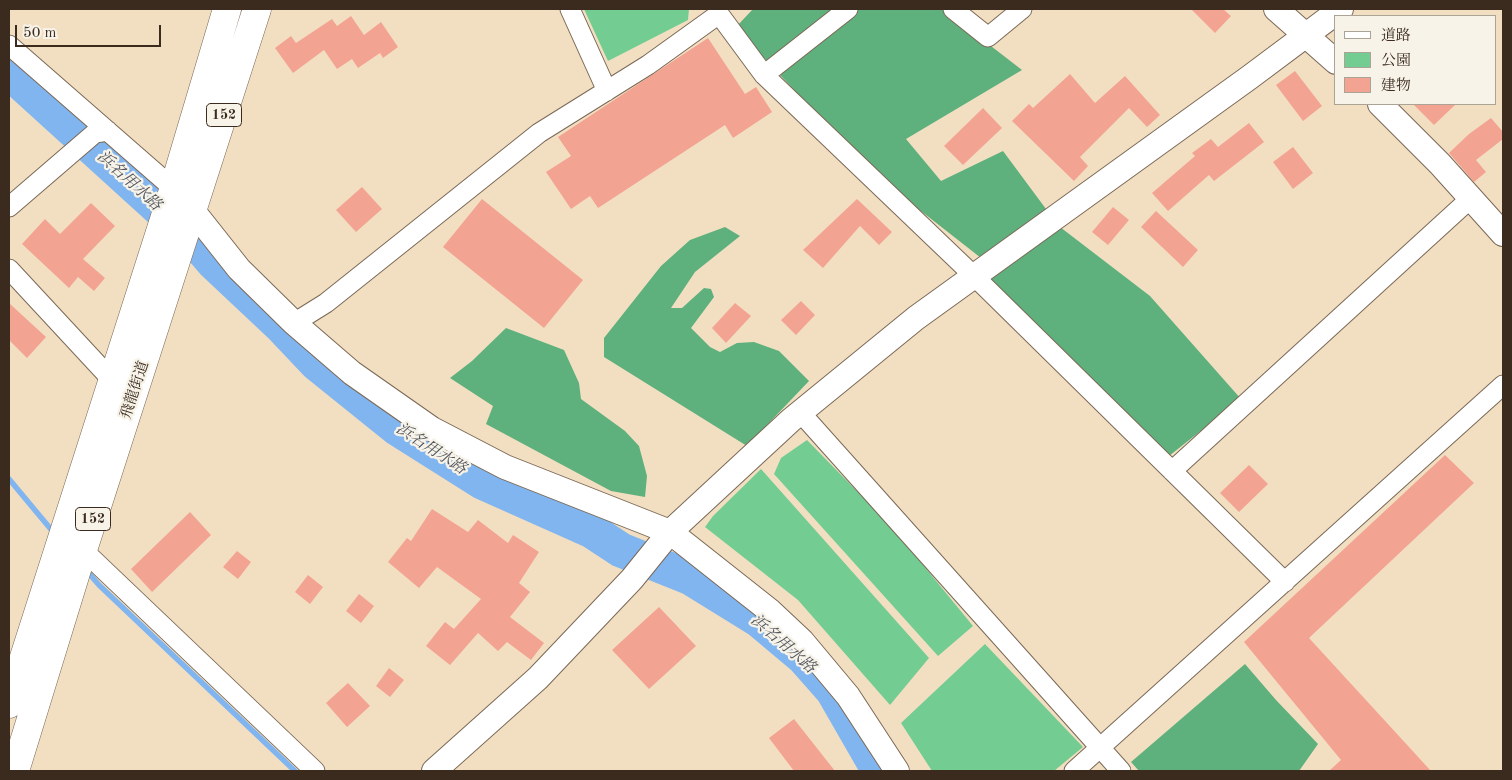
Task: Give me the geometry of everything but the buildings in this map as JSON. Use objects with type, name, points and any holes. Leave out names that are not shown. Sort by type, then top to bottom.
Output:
[{"type":"highway","name":"飛龍街道","points":[[15,771],[83,550],[175,268],[182,206],[227,9]]},
{"type":"highway","name":"飛龍街道","points":[[10,698],[156,241],[182,206],[257,9]]},
{"type":"street","points":[[570,9],[607,91]]},
{"type":"street","points":[[764,75],[848,9]]},
{"type":"street","points":[[953,9],[988,37],[1022,9]]},
{"type":"street","points":[[1276,9],[1334,60]]},
{"type":"street","points":[[434,771],[538,678],[632,579],[664,540],[800,412],[916,318],[1250,78],[1305,34],[1341,9]]},
{"type":"street","points":[[294,323],[326,303],[539,133],[607,91],[719,14],[764,75],[974,276],[1285,582]]},
{"type":"street","points":[[9,45],[182,206],[239,269],[294,323],[352,372],[432,429],[505,467],[664,540],[770,611],[802,641],[848,696],[897,771]]},
{"type":"street","points":[[1381,105],[1503,234]]},
{"type":"street","points":[[9,207],[75,151],[102,132]]},
{"type":"street","points":[[1172,471],[1471,198]]},
{"type":"street","points":[[9,269],[112,380]]},
{"type":"street","points":[[1074,771],[1503,385]]},
{"type":"street","points":[[800,412],[1121,771]]},
{"type":"street","points":[[83,550],[315,771]]},
{"type":"green space","points":[[584,9],[689,9],[688,20],[608,61]]},
{"type":"green space","points":[[753,9],[943,9],[1022,70],[906,139],[941,181],[1003,151],[1046,209],[981,258],[875,175],[762,56],[737,26]]},
{"type":"green space","points":[[725,227],[740,236],[695,272],[671,308],[682,308],[704,288],[711,289],[714,297],[691,328],[710,347],[720,352],[737,343],[754,342],[779,351],[809,381],[747,446],[604,357],[604,338],[661,266],[690,240]]},
{"type":"green space","points":[[1060,227],[1150,296],[1241,399],[1169,456],[989,280]]},
{"type":"green space","points":[[506,328],[564,350],[579,383],[581,399],[625,431],[639,446],[647,476],[645,497],[611,491],[486,424],[493,406],[450,378],[472,361]]},
{"type":"green space","points":[[807,440],[892,527],[973,626],[938,656],[774,474],[781,458]]},
{"type":"green space","points":[[761,469],[929,658],[890,705],[798,600],[705,527],[713,516]]},
{"type":"green space","points":[[985,644],[1083,747],[1054,771],[932,771],[901,723]]},
{"type":"green space","points":[[1245,664],[1318,744],[1299,771],[1139,771],[1131,762]]},
{"type":"waterway","name":"浜名用水路","points":[[9,72],[196,242],[214,263],[281,326],[316,363],[398,429],[482,482],[592,531],[621,550],[691,578],[759,620],[803,657],[833,691],[879,771]]},
{"type":"waterway","points":[[9,479],[54,533]]},
{"type":"waterway","points":[[86,570],[99,585],[295,771]]}]
